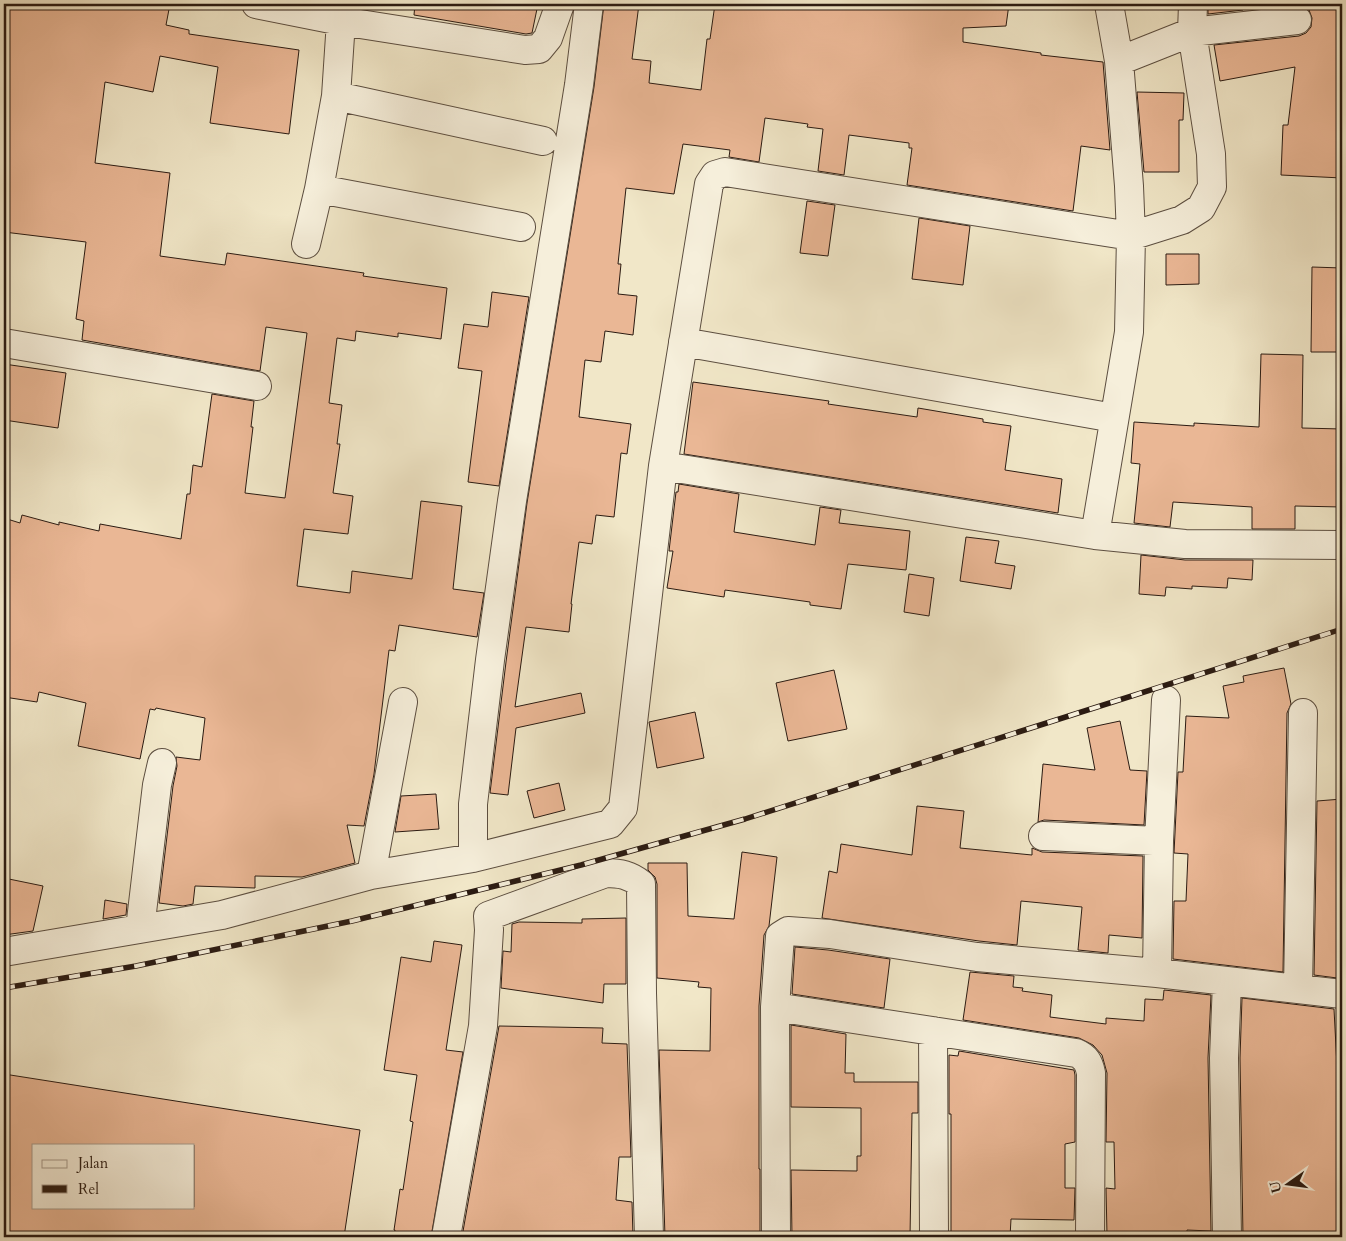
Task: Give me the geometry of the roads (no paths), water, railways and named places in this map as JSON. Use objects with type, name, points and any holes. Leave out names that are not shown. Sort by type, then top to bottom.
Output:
[{"type":"street","points":[[256,4],[341,21],[525,50],[538,49],[548,38],[560,4]]},
{"type":"street","points":[[472,845],[473,804],[490,660],[512,501],[574,122],[589,4]]},
{"type":"street","points":[[1095,535],[1129,332],[1130,186],[1119,61],[1109,4]]},
{"type":"street","points":[[4,952],[222,915],[371,875],[472,845],[610,824],[623,808],[663,466],[708,184],[715,175],[725,172],[1131,236],[1182,220],[1201,208],[1212,187],[1211,154],[1192,32],[1193,4]]},
{"type":"street","points":[[1119,61],[1192,32],[1297,20]]},
{"type":"street","points":[[306,244],[319,189],[336,96],[341,21]]},
{"type":"street","points":[[336,96],[543,142]]},
{"type":"street","points":[[319,189],[522,227]]},
{"type":"street","points":[[683,342],[1114,418]]},
{"type":"street","points":[[4,344],[257,386]]},
{"type":"street","points":[[663,466],[1095,535],[1186,544],[1342,545]]},
{"type":"street","points":[[1157,973],[1159,841],[1166,700]]},
{"type":"street","points":[[371,875],[403,702]]},
{"type":"street","points":[[1298,989],[1302,712]]},
{"type":"street","points":[[140,929],[157,785],[162,763]]},
{"type":"street","points":[[1043,836],[1159,841]]},
{"type":"street","points":[[446,1237],[483,1026],[489,930],[488,916],[606,873],[621,873],[641,884],[649,1237]]},
{"type":"street","points":[[776,1237],[775,1007],[780,936],[788,931],[830,934],[977,957],[1157,973],[1342,994]]},
{"type":"street","points":[[1227,982],[1224,1058],[1227,1237]]},
{"type":"street","points":[[775,1007],[1076,1052],[1089,1063],[1091,1073],[1090,1237]]},
{"type":"street","points":[[933,1031],[934,1237]]},
{"type":"railway","points":[[4,988],[136,966],[352,921],[581,865],[745,819],[1342,629]]}]
